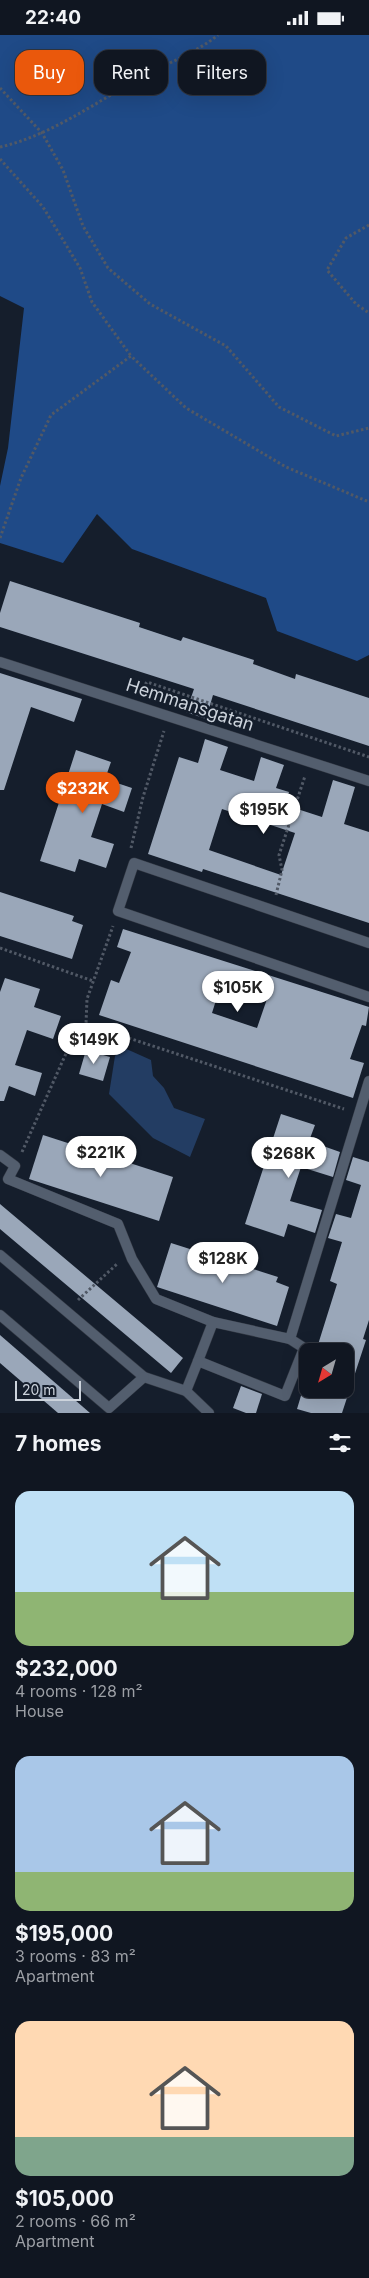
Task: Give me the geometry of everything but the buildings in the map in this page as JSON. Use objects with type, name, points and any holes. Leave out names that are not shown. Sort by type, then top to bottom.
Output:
[{"type":"lane","name":"Hemmansgatan","points":[[0,662],[369,781]]},
{"type":"lane","points":[[369,943],[134,863],[118,911],[369,997]]},
{"type":"lane","points":[[290,1339],[369,1081]]},
{"type":"lane","points":[[0,1155],[15,1166],[8,1179],[118,1224],[132,1259],[156,1299],[213,1322],[290,1339],[304,1348],[285,1397],[198,1361]]},
{"type":"lane","points":[[0,1255],[144,1377],[186,1391],[209,1413]]},
{"type":"lane","points":[[0,1315],[109,1408],[144,1377]]},
{"type":"lane","points":[[186,1391],[213,1322]]},
{"type":"path","points":[[0,147],[21,142],[42,133],[148,74],[202,48],[218,35]]},
{"type":"path","points":[[0,88],[42,133],[63,171],[83,226],[108,267],[150,304],[226,346],[279,407],[336,436],[369,428]]},
{"type":"path","points":[[0,159],[43,207],[80,268],[92,301],[131,356],[186,408],[286,467],[369,502]]},
{"type":"path","points":[[369,225],[346,238],[327,270],[356,304],[369,313]]},
{"type":"path","points":[[0,538],[20,478],[51,415],[131,356]]},
{"type":"path","points":[[131,703],[147,682],[369,757]]},
{"type":"path","points":[[134,863],[131,843],[169,715]]},
{"type":"path","points":[[272,910],[282,870],[279,855],[310,761]]},
{"type":"path","points":[[15,1166],[68,1049],[86,1024],[87,999],[118,911]]},
{"type":"path","points":[[0,948],[93,981]]},
{"type":"path","points":[[86,1024],[359,1114]]},
{"type":"path","points":[[68,1313],[114,1265],[132,1259]]},
{"type":"shaded area","points":[[0,35],[369,35],[369,655],[357,661],[277,631],[266,598],[132,549],[97,514],[63,563],[0,543],[0,486],[8,448],[24,308],[0,296]]},
{"type":"shaded area","points":[[122,1047],[151,1060],[153,1076],[164,1088],[174,1108],[205,1119],[190,1157],[153,1138],[109,1094],[115,1056]]}]
